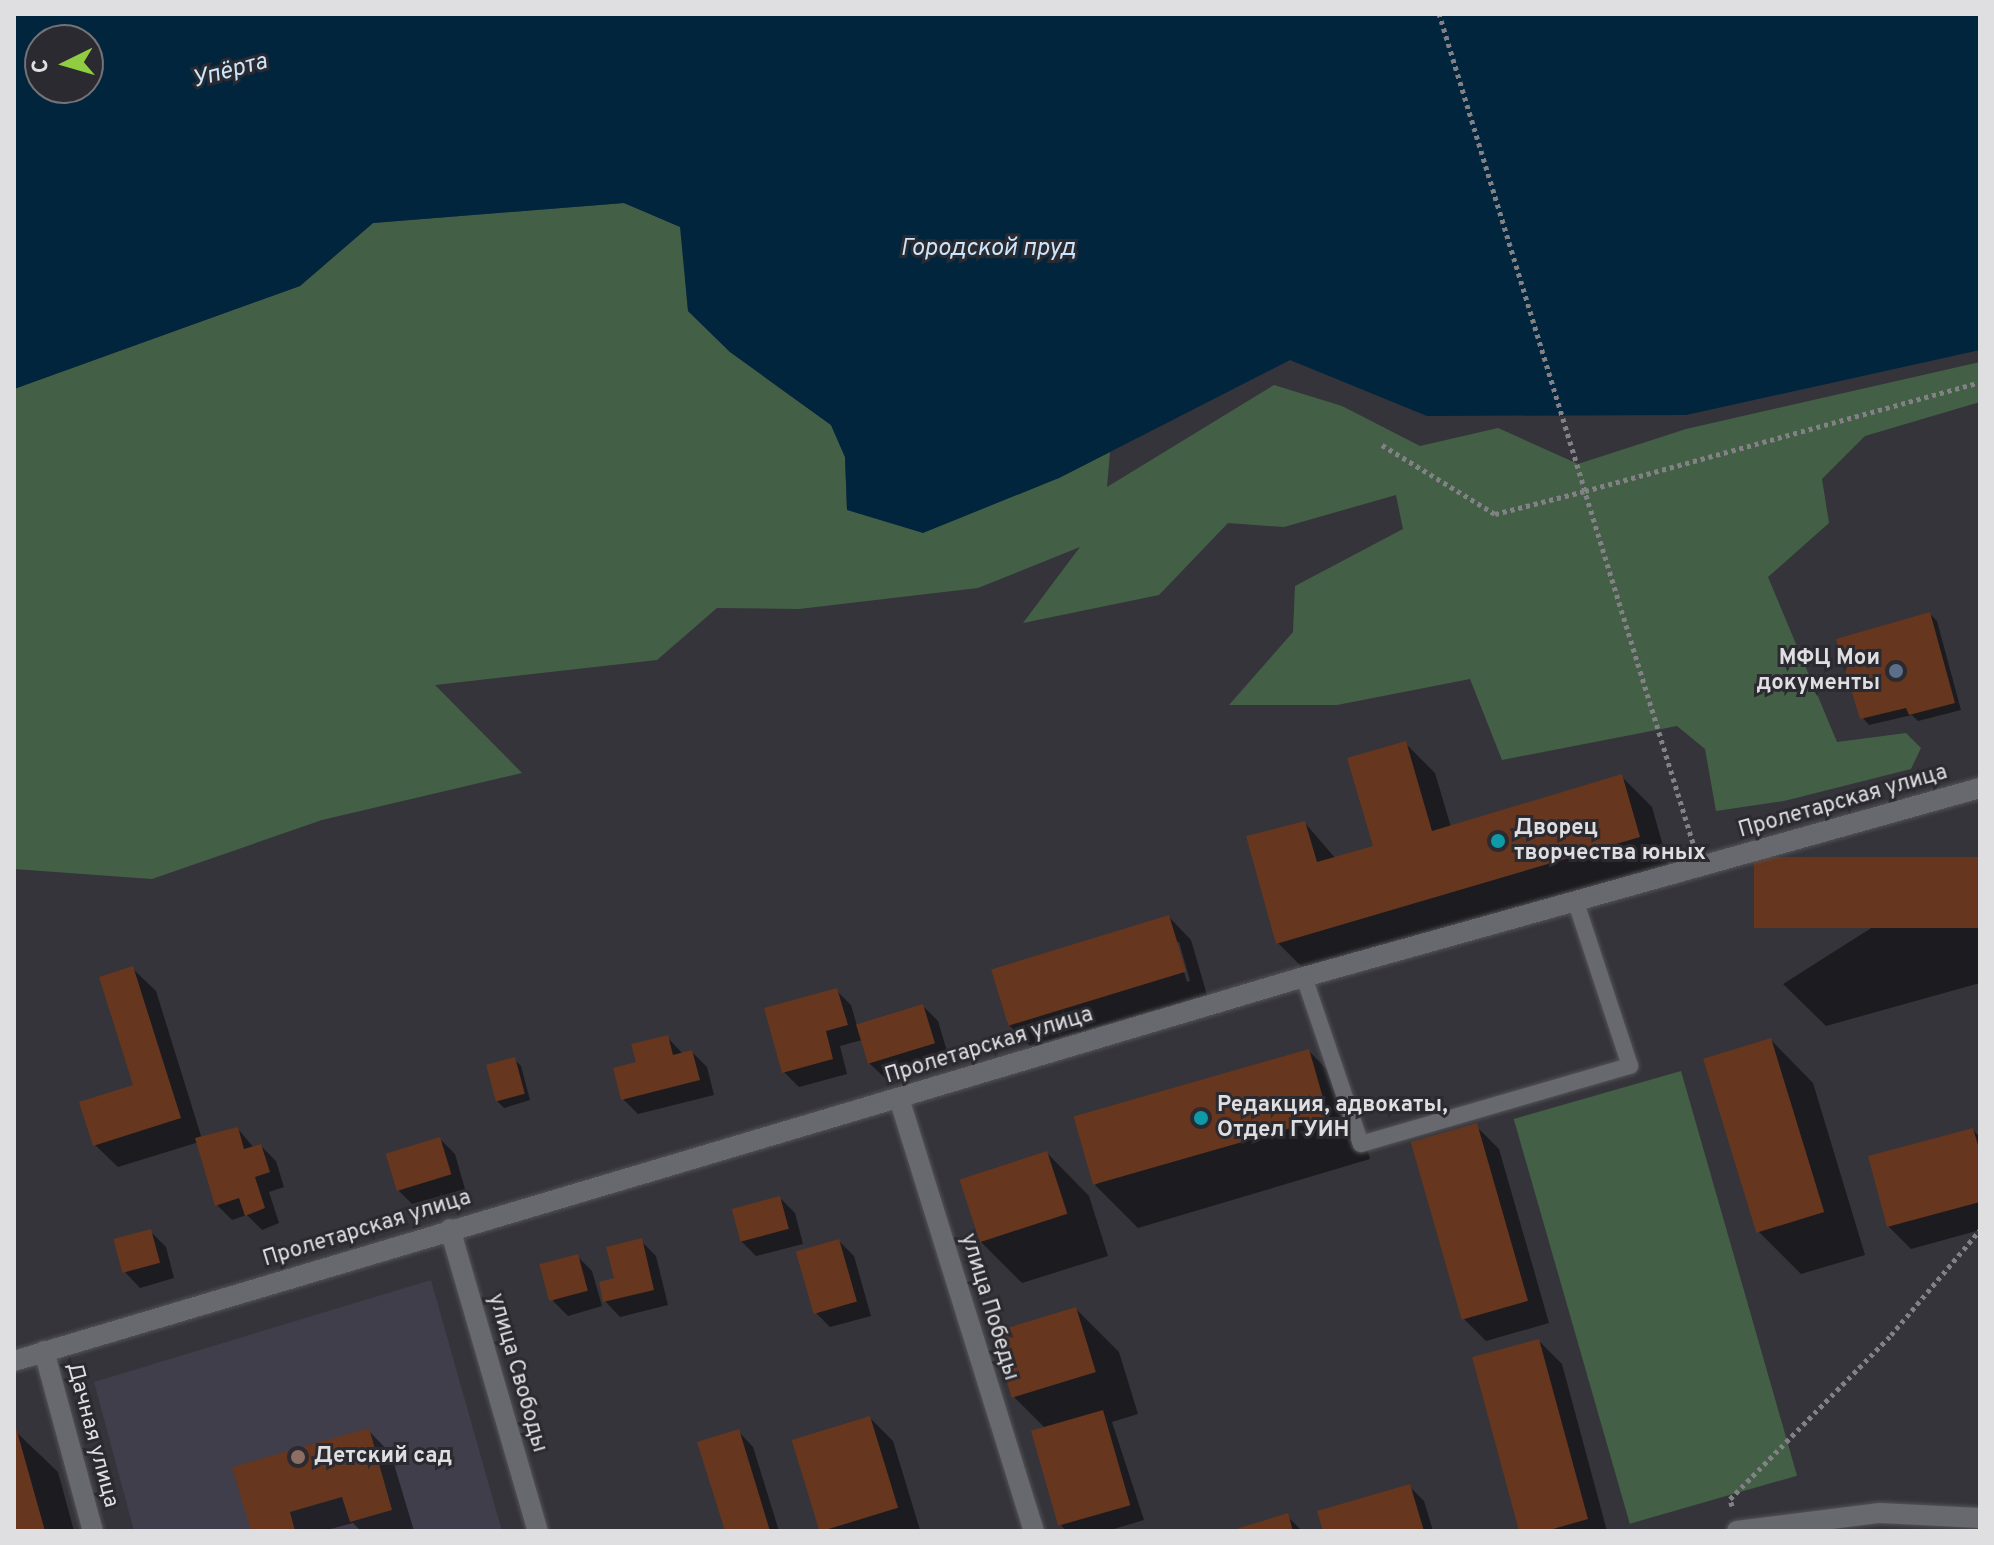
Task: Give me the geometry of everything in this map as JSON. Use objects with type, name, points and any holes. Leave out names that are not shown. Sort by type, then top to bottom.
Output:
[{"type":"street","name":"Пролетарская улица","points":[[14,1361],[1304,977],[1980,788]]},
{"type":"street","name":"улица Победы","points":[[899,1098],[1034,1531]]},
{"type":"street","name":"улица Свободы","points":[[450,1229],[538,1531]]},
{"type":"street","name":"Дачная улица","points":[[44,1351],[93,1531]]},
{"type":"street","points":[[1738,1531],[1880,1513],[1980,1518]]},
{"type":"lane","points":[[1304,977],[1361,1144],[1630,1066],[1576,903]]},
{"type":"path","points":[[1439,14],[1701,867]]},
{"type":"path","points":[[1382,445],[1495,514],[1980,382]]},
{"type":"path","points":[[1738,1531],[1730,1499],[1891,1335],[1980,1230]]},
{"type":"shaded area","name":"Детский сад","points":[[431,1280],[502,1531],[134,1531],[94,1382]]},
{"type":"green space","points":[[624,203],[681,227],[688,311],[730,352],[831,425],[845,457],[847,510],[1059,478],[1110,452],[1107,487],[1274,385],[1342,406],[1420,446],[1498,428],[1578,464],[1686,429],[1980,362],[1980,402],[1865,436],[1822,479],[1829,523],[1768,577],[1837,742],[1906,733],[1921,748],[1911,769],[1784,801],[1716,811],[1705,749],[1677,726],[1502,760],[1470,679],[1337,705],[1229,705],[1293,632],[1295,586],[1403,529],[1396,495],[1284,527],[1228,523],[1159,595],[1023,623],[1080,547],[978,588],[799,609],[717,608],[657,660],[435,685],[522,773],[322,820],[152,879],[14,869],[14,389],[300,286],[373,223]]},
{"type":"green space","points":[[1681,1071],[1797,1476],[1630,1524],[1514,1119]]},
{"type":"water","name":"Городской пруд","points":[[14,14],[1980,14],[1980,350],[1686,415],[1427,416],[1290,360],[1059,478],[923,533],[847,510],[845,457],[831,425],[730,352],[688,311],[680,227],[624,203],[373,223],[300,286],[14,389]]},
{"type":"building","name":"МФЦ Мои документы","points":[[1930,612],[1955,703],[1909,715],[1906,708],[1860,719],[1836,639]]},
{"type":"building","name":"Дворец творчества юных","points":[[1406,741],[1432,831],[1622,774],[1640,837],[1276,944],[1246,836],[1305,821],[1317,862],[1373,846],[1347,758]]},
{"type":"building","points":[[1754,857],[1980,857],[1980,928],[1754,928]]},
{"type":"building","points":[[1169,915],[1186,971],[1008,1026],[991,969]]},
{"type":"building","points":[[133,966],[181,1118],[93,1146],[79,1102],[133,1085],[99,977]]},
{"type":"building","points":[[837,988],[848,1025],[826,1031],[833,1059],[782,1073],[764,1008]]},
{"type":"building","points":[[923,1004],[935,1043],[868,1064],[856,1024]]},
{"type":"building","points":[[668,1035],[673,1055],[692,1050],[700,1080],[621,1100],[613,1068],[636,1062],[631,1044]]},
{"type":"building","points":[[1771,1038],[1824,1212],[1756,1233],[1703,1059]]},
{"type":"building","name":"Редакция, адвокаты, Отдел ГУИН","points":[[1309,1049],[1329,1117],[1093,1185],[1073,1117]]},
{"type":"building","points":[[515,1057],[525,1094],[496,1101],[486,1065]]},
{"type":"building","points":[[1477,1123],[1528,1301],[1462,1320],[1411,1142]]},
{"type":"building","points":[[238,1127],[244,1149],[261,1144],[270,1172],[255,1177],[265,1208],[245,1216],[239,1198],[215,1206],[195,1138]]},
{"type":"building","points":[[1973,1128],[1980,1152],[1980,1202],[1887,1227],[1868,1156]]},
{"type":"building","points":[[440,1137],[451,1174],[397,1191],[385,1154]]},
{"type":"building","points":[[1047,1151],[1067,1214],[980,1242],[960,1179]]},
{"type":"building","points":[[780,1196],[789,1229],[741,1242],[732,1209]]},
{"type":"building","points":[[151,1229],[160,1263],[122,1273],[113,1239]]},
{"type":"building","points":[[642,1238],[654,1290],[603,1302],[599,1282],[614,1278],[606,1247]]},
{"type":"building","points":[[839,1239],[857,1301],[814,1314],[796,1251]]},
{"type":"building","points":[[578,1254],[588,1291],[549,1301],[539,1264]]},
{"type":"building","points":[[1076,1307],[1096,1372],[1012,1398],[992,1333]]},
{"type":"building","points":[[1539,1339],[1588,1519],[1546,1531],[1519,1531],[1472,1357]]},
{"type":"building","points":[[1103,1410],[1130,1505],[1058,1526],[1031,1431]]},
{"type":"building","points":[[870,1416],[898,1508],[819,1531],[792,1440]]},
{"type":"building","points":[[15,1424],[45,1531],[14,1531]]},
{"type":"building","points":[[369,1428],[392,1510],[350,1522],[342,1497],[290,1512],[295,1531],[251,1531],[232,1467]]},
{"type":"building","points":[[739,1429],[770,1531],[725,1531],[697,1442]]},
{"type":"building","points":[[1410,1484],[1424,1531],[1323,1531],[1317,1511]]},
{"type":"building","points":[[1288,1513],[1293,1531],[1233,1531],[1233,1530]]},
{"type":"place","name":"МФЦ Мои документы","points":[[1896,671]]},
{"type":"place","name":"Дворец творчества юных","points":[[1498,841]]},
{"type":"place","name":"Редакция, адвокаты, Отдел ГУИН","points":[[1201,1118]]},
{"type":"place","name":"Детский сад","points":[[298,1457]]},
{"type":"water label","name":"Упёрта","points":[[230,72]]}]
